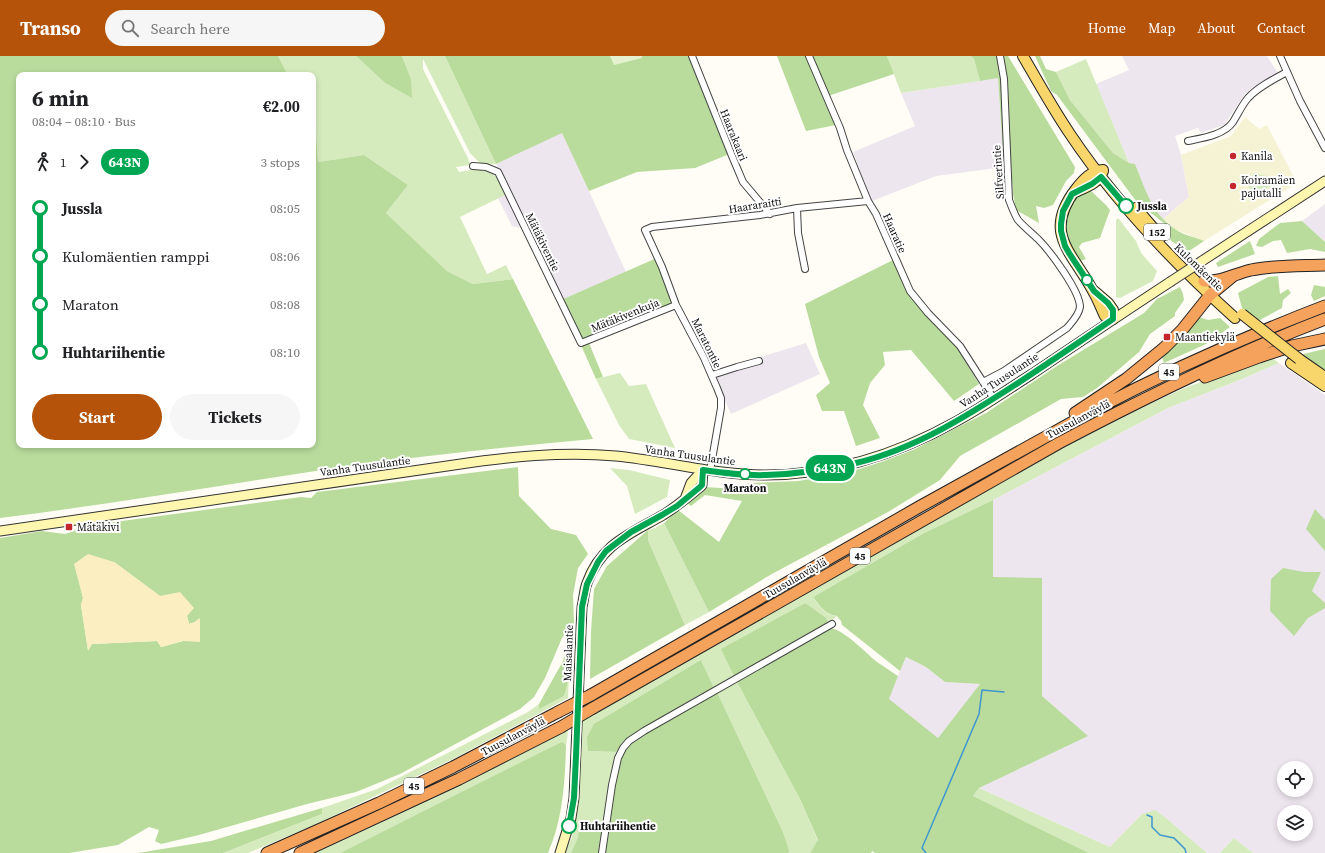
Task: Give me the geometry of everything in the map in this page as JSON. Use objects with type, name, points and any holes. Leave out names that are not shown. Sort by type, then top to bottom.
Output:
[{"type":"highway","points":[[1204,281],[1214,282],[1251,270],[1270,267],[1325,265]]},
{"type":"highway","points":[[1018,451],[1141,367],[1164,348],[1182,330],[1212,293],[1233,276]]},
{"type":"highway","name":"Tuusulanväylä","points":[[267,853],[379,803],[453,767],[558,712],[1018,451],[1098,408],[1183,366],[1281,323],[1325,306]]},
{"type":"highway","name":"Tuusulanväylä","points":[[300,853],[459,779],[561,727],[1052,447],[1128,406],[1227,360],[1325,319]]},
{"type":"highway","points":[[1128,406],[1163,395],[1197,380],[1259,357],[1292,346],[1324,339]]},
{"type":"main road","name":"Kulomäentie","points":[[1023,56],[1070,134],[1143,227],[1175,261],[1238,316],[1325,386]]},
{"type":"main road","name":"Kulomäentie","points":[[1101,172],[1134,206],[1172,249],[1204,281],[1212,293]]},
{"type":"main road","points":[[1101,172],[1083,180],[1072,194],[1062,217],[1062,237],[1069,253],[1094,291],[1108,303],[1113,310],[1113,319]]},
{"type":"main road","name":"Vanha Tuusulantie","points":[[0,531],[454,465],[526,456],[563,454],[616,456],[707,471],[733,474],[766,475],[812,471],[856,463],[913,443],[958,421],[994,399],[1325,180]]},
{"type":"main road","name":"Kulomäentie","points":[[1295,361],[1325,377]]},
{"type":"main road","name":"Maisalantie","points":[[560,853],[567,834],[574,798],[582,607],[587,584],[598,562],[606,551],[631,532],[684,501],[702,485],[707,471]]},
{"type":"street","name":"Haarakaari","points":[[692,56],[743,182],[770,214]]},
{"type":"street","name":"Haaratie","points":[[809,56],[840,128],[868,201],[876,214],[910,291],[928,313],[960,346],[994,399]]},
{"type":"street","name":"Silfverintie","points":[[983,382],[1004,371],[1067,328],[1075,320],[1080,308],[1078,296],[1068,279],[1039,240],[1019,221],[1009,200],[1003,73],[1000,56]]},
{"type":"street","points":[[1280,56],[1300,101],[1325,148]]},
{"type":"street","points":[[1188,141],[1199,139],[1227,129],[1248,97],[1287,72]]},
{"type":"street","name":"Mätäkiventie","points":[[473,166],[486,167],[498,172],[581,343]]},
{"type":"street","name":"Haararaitti","points":[[645,230],[652,227],[770,214],[797,208],[868,201]]},
{"type":"street","points":[[797,208],[798,233],[805,269]]},
{"type":"street","name":"Maratontie","points":[[645,230],[662,267],[676,305],[712,375],[721,398],[707,471]]},
{"type":"street","name":"Mätäkivenkuja","points":[[581,343],[676,305]]},
{"type":"street","points":[[712,375],[737,366],[759,361]]},
{"type":"street","points":[[602,853],[612,785],[618,758],[622,748],[628,742],[644,731],[832,624]]},
{"type":"shaded area","points":[[1122,56],[1267,56],[1278,73],[1252,88],[1245,94],[1224,125],[1201,133],[1198,128],[1175,136],[1181,155],[1189,197],[1163,219],[1150,202],[1135,164],[1129,163],[1096,84],[1129,70]]},
{"type":"shaded area","points":[[998,78],[1004,167],[936,176],[872,201],[853,152],[915,126],[901,93]]},
{"type":"shaded area","name":"Koiramäen pajutalli","points":[[1245,117],[1259,129],[1267,125],[1297,183],[1204,241],[1176,230],[1163,219],[1189,197],[1181,155],[1231,136]]},
{"type":"shaded area","points":[[562,132],[626,272],[561,300],[537,250],[533,252],[521,228],[512,226],[498,198],[510,192],[496,164]]},
{"type":"shaded area","points":[[1325,204],[1325,242],[1302,221]]},
{"type":"shaded area","points":[[806,343],[820,374],[731,414],[712,372]]},
{"type":"shaded area","points":[[1279,363],[1325,395],[1325,853],[1253,853],[1234,838],[1220,853],[1207,853],[1166,818],[1142,814],[1110,847],[979,788],[1087,736],[1042,696],[1042,579],[993,578],[993,500],[1168,408]]},
{"type":"shaded area","points":[[906,657],[926,667],[945,682],[981,684],[937,739],[888,699]]},
{"type":"green space","points":[[0,56],[278,56],[286,72],[16,72],[16,448],[316,448],[316,133],[318,162],[364,155],[408,185],[386,213],[447,271],[473,284],[513,279],[593,439],[464,452],[335,468],[126,501],[0,518]]},
{"type":"green space","points":[[278,56],[356,56],[385,83],[411,97],[411,79],[402,56],[445,56],[496,164],[482,165],[470,153],[423,59],[423,69],[468,158],[470,165],[456,167],[459,172],[479,169],[492,173],[499,181],[505,195],[460,217],[487,274],[506,265],[513,279],[473,284],[447,271],[386,213],[408,185],[364,155],[318,162],[316,133],[316,72],[286,72]]},
{"type":"green space","points":[[356,56],[402,56],[411,79],[412,98],[385,83]]},
{"type":"green space","points":[[445,56],[689,56],[732,153],[695,168],[637,172],[589,191],[562,133],[496,164]]},
{"type":"green space","points":[[610,56],[642,56],[642,58],[614,65]]},
{"type":"green space","points":[[777,56],[887,56],[894,74],[825,97],[836,125],[806,131]]},
{"type":"green space","points":[[887,56],[971,56],[974,59],[980,81],[901,93]]},
{"type":"green space","points":[[971,56],[1008,56],[1075,167],[1074,173],[1066,181],[1053,205],[1044,208],[1036,206],[1039,223],[1016,210],[1011,166],[1004,167],[998,78],[980,81],[974,59]]},
{"type":"green space","points":[[1035,56],[1040,56],[1046,69],[1056,72],[1070,100],[1113,153],[1129,163],[1135,164],[1150,200],[1160,216],[1178,231],[1204,241],[1189,251],[1171,241],[1165,224],[1136,201],[1057,95],[1051,91]]},
{"type":"green space","points":[[1086,59],[1129,163],[1113,153],[1070,100],[1056,72]]},
{"type":"green space","points":[[1253,173],[1267,176],[1271,186],[1253,195],[1248,185]]},
{"type":"green space","points":[[1089,189],[1110,210],[1100,238],[1082,243],[1079,247],[1086,259],[1080,261],[1067,239],[1065,214],[1075,198]]},
{"type":"green space","points":[[1118,218],[1136,241],[1141,253],[1157,271],[1153,281],[1120,298],[1116,297],[1116,220]]},
{"type":"green space","points":[[1302,221],[1325,242],[1325,252],[1310,249],[1287,253],[1281,240],[1273,241],[1262,247],[1256,246],[1259,239],[1280,223]]},
{"type":"green space","points":[[1250,241],[1255,254],[1218,267],[1216,263]]},
{"type":"green space","points":[[659,257],[680,305],[589,343],[603,377],[596,379],[561,300]]},
{"type":"green space","points":[[893,260],[909,295],[957,347],[979,384],[954,401],[911,350],[883,352],[885,365],[870,383],[863,405],[880,438],[856,446],[844,411],[822,411],[816,395],[830,383],[819,357],[805,304]]},
{"type":"green space","points":[[1278,276],[1280,294],[1288,289],[1291,293],[1283,300],[1282,308],[1256,322],[1242,308],[1238,293],[1268,277]]},
{"type":"green space","points":[[1314,285],[1325,287],[1325,296],[1314,301],[1311,295]]},
{"type":"green space","points":[[1180,287],[1184,300],[1175,313],[1175,316],[1150,334],[1139,352],[1097,388],[1083,397],[1061,399],[960,456],[940,480],[888,512],[770,575],[709,612],[664,523],[678,510],[719,542],[742,501],[705,495],[691,506],[687,503],[704,487],[739,489],[749,483],[798,481],[823,477],[856,470],[913,450],[986,413],[1057,366],[1144,313],[1157,299]]},
{"type":"green space","points":[[1199,317],[1208,320],[1220,318],[1230,327],[1206,344],[1164,363],[1162,357],[1186,334]]},
{"type":"green space","points":[[1325,349],[1325,373],[1299,355]]},
{"type":"green space","points":[[1270,357],[1279,363],[1168,408],[993,500],[924,533],[813,597],[826,612],[837,616],[828,624],[805,603],[722,649],[735,678],[714,688],[701,660],[588,751],[616,752],[607,796],[604,828],[578,837],[571,853],[564,853],[572,837],[575,812],[579,798],[581,722],[680,664],[1066,446],[1123,416],[1187,387]]},
{"type":"green space","points":[[620,373],[629,386],[646,384],[675,448],[629,439],[619,425],[596,379]]},
{"type":"green space","points":[[518,467],[519,496],[551,529],[576,535],[588,554],[578,568],[573,595],[574,623],[562,638],[545,678],[534,697],[520,709],[400,774],[356,792],[161,844],[155,841],[159,830],[149,827],[118,845],[69,853],[0,853],[0,538],[42,531],[65,534],[74,531],[77,528],[122,521],[301,497],[311,498],[317,492]],"holes":[[[114,562],[187,616],[189,624],[195,622],[199,618],[183,641],[161,647],[157,641],[92,644],[88,650],[81,605],[83,598],[75,564]]]},
{"type":"green space","points":[[610,468],[629,470],[670,480],[667,497],[635,514],[627,486]]},
{"type":"green space","points":[[993,500],[993,577],[1042,578],[1042,696],[1088,736],[979,788],[973,796],[1089,853],[875,853],[872,851],[871,853],[810,853],[818,840],[800,799],[737,682],[827,628],[833,629],[846,636],[877,662],[898,676],[889,699],[938,738],[980,684],[945,682],[926,667],[906,657],[900,671],[842,625],[837,616],[829,614],[823,610],[813,597],[924,533]]},
{"type":"green space","points":[[1315,509],[1325,520],[1325,551],[1306,529]]},
{"type":"green space","points":[[664,523],[709,612],[685,625],[648,540],[648,530]]},
{"type":"green space","points":[[648,530],[648,540],[685,625],[590,679],[594,589],[607,566]]},
{"type":"green space","points":[[1283,568],[1304,572],[1321,572],[1312,591],[1325,603],[1325,608],[1308,618],[1294,636],[1270,611],[1271,579]]},
{"type":"green space","points":[[805,603],[826,618],[828,624],[735,678],[721,649]]},
{"type":"green space","points":[[571,641],[569,679],[564,696],[539,709],[539,704],[563,661],[568,642]]},
{"type":"green space","points":[[701,660],[714,688],[631,736],[616,752],[588,751],[587,737],[594,724]]},
{"type":"green space","points":[[569,679],[568,698],[453,759],[312,826],[248,853],[223,853],[322,814],[322,808],[377,789],[528,712],[539,704],[539,708],[564,696]]},
{"type":"green space","points":[[737,682],[800,799],[818,841],[810,853],[788,853],[783,832],[717,692]]},
{"type":"green space","points":[[717,692],[783,832],[789,851],[788,853],[605,853],[617,772],[628,743]]},
{"type":"green space","points":[[568,729],[566,745],[562,743],[340,853],[315,853],[379,823]]},
{"type":"green space","points":[[562,742],[566,745],[562,800],[557,827],[548,853],[340,853],[485,780]]},
{"type":"green space","points":[[979,788],[1110,847],[1142,814],[1155,810],[1207,853],[1089,853],[973,796]]},
{"type":"green space","points":[[322,808],[322,814],[223,853],[138,853],[211,841]]},
{"type":"green space","points":[[597,820],[604,828],[601,853],[571,853],[579,831]]},
{"type":"green space","points":[[1234,838],[1253,853],[1220,853]]},
{"type":"sand","points":[[88,554],[114,562],[160,596],[180,592],[194,608],[187,616],[189,624],[200,618],[200,642],[183,641],[161,647],[157,641],[92,644],[88,651],[81,605],[83,598],[74,564]]},
{"type":"waterway","points":[[926,853],[922,848],[979,714],[982,690],[1004,692]]},
{"type":"waterway","points":[[1147,815],[1152,817],[1152,827],[1160,835],[1174,838],[1185,849],[1186,853]]},
{"type":"bus line","name":"643N","points":[[569,826],[574,798],[582,607],[587,584],[594,568],[606,551],[631,532],[684,501],[702,485],[703,470],[733,474],[766,475],[812,471],[856,463],[882,455],[906,446],[958,421],[1053,360],[1113,319],[1113,310],[1108,303],[1094,291],[1065,246],[1062,237],[1061,224],[1063,211],[1068,200],[1072,194],[1092,184],[1101,177],[1126,206]]},
{"type":"place","name":"Kanila","points":[[1233,156]]},
{"type":"place","name":"Koiramäen pajutalli","points":[[1233,186]]},
{"type":"place","name":"Jussla","points":[[1126,206]]},
{"type":"place","name":"Maantiekylä","points":[[1167,337]]},
{"type":"place","name":"Maraton","points":[[745,474]]},
{"type":"place","name":"Mätäkivi","points":[[69,527]]},
{"type":"place","name":"Huhtariihentie","points":[[569,826]]}]
